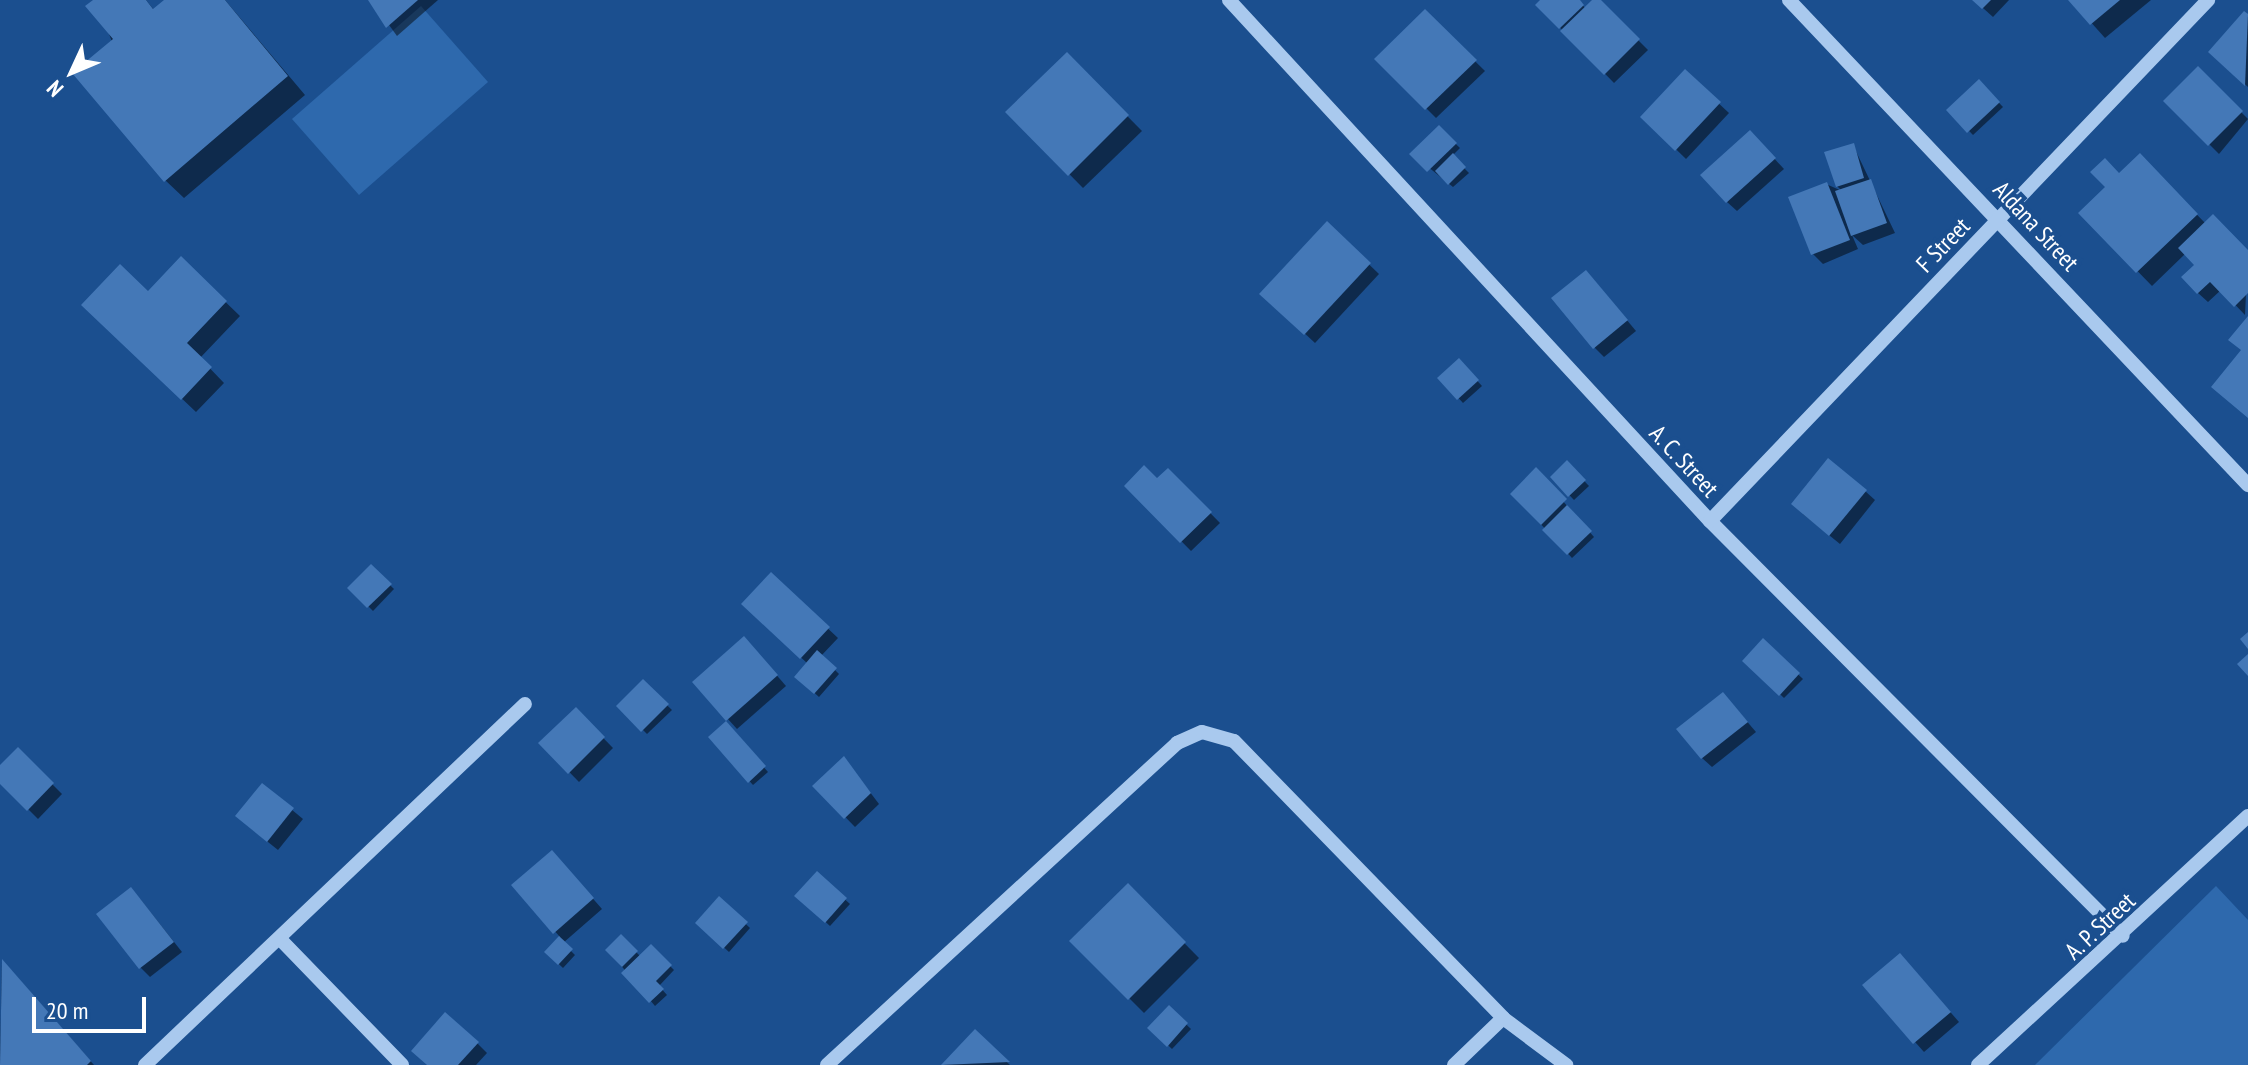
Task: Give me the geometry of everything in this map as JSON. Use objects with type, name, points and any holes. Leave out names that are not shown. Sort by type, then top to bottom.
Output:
[{"type":"street","name":"A. C. Street","points":[[1229,0],[1710,521],[2123,936]]},
{"type":"street","name":"Aldana Street","points":[[1789,0],[1999,217],[2248,485]]},
{"type":"street","name":"F Street","points":[[1710,521],[2208,0]]},
{"type":"street","points":[[145,1065],[281,940],[525,704]]},
{"type":"street","points":[[827,1065],[1177,743],[1202,732],[1234,741],[1503,1018],[1566,1065]]},
{"type":"street","name":"A. P. Street","points":[[1978,1065],[2123,936],[2248,816]]},
{"type":"street","points":[[281,940],[402,1065]]},
{"type":"street","points":[[1454,1065],[1503,1018]]},
{"type":"shaded area","points":[[421,6],[488,82],[359,195],[292,119]]},
{"type":"shaded area","points":[[2216,886],[2248,920],[2248,1065],[2035,1065]]},
{"type":"building","points":[[93,0],[146,0],[153,9],[164,0],[225,0],[288,76],[164,182],[72,73],[113,39],[85,6]]},
{"type":"building","points":[[368,0],[418,0],[386,28]]},
{"type":"building","points":[[1540,0],[1580,0],[1584,5],[1559,29],[1535,5]]},
{"type":"building","points":[[1592,0],[1601,0],[1640,39],[1604,75],[1560,31]]},
{"type":"building","points":[[1972,0],[1991,0],[1982,9]]},
{"type":"building","points":[[2068,0],[2120,0],[2090,25]]},
{"type":"building","points":[[1425,9],[1477,60],[1425,110],[1374,59]]},
{"type":"building","points":[[2244,11],[2248,14],[2245,86],[2208,52]]},
{"type":"building","points":[[1067,52],[1129,115],[1068,176],[1005,112]]},
{"type":"building","points":[[2198,66],[2243,111],[2208,146],[2163,101]]},
{"type":"building","points":[[1685,69],[1721,102],[1675,151],[1640,117]]},
{"type":"building","points":[[1979,79],[2000,102],[1967,133],[1946,110]]},
{"type":"building","points":[[1439,125],[1457,143],[1427,172],[1409,154]]},
{"type":"building","points":[[1750,130],[1776,158],[1726,203],[1700,175]]},
{"type":"building","points":[[1854,143],[1864,178],[1836,187],[1824,152]]},
{"type":"building","points":[[1453,153],[1466,167],[1448,185],[1435,171]]},
{"type":"building","points":[[2140,153],[2198,214],[2136,273],[2078,213],[2105,187],[2090,172],[2105,158],[2119,173]]},
{"type":"building","points":[[1871,179],[1887,223],[1851,236],[1835,191]]},
{"type":"building","points":[[1827,182],[1850,240],[1811,255],[1788,197]]},
{"type":"building","points":[[2213,214],[2248,250],[2248,293],[2234,307],[2210,282],[2197,294],[2181,277],[2194,265],[2178,248]]},
{"type":"building","points":[[1327,221],[1371,263],[1304,335],[1259,294]]},
{"type":"building","points":[[181,256],[227,301],[187,343],[212,367],[181,400],[81,305],[120,264],[148,291]]},
{"type":"building","points":[[1586,270],[1628,320],[1593,349],[1551,298]]},
{"type":"building","points":[[2248,316],[2248,418],[2211,387],[2241,350],[2228,340]]},
{"type":"building","points":[[1459,358],[1479,380],[1457,400],[1437,378]]},
{"type":"building","points":[[1828,458],[1867,490],[1829,536],[1791,504]]},
{"type":"building","points":[[1567,460],[1586,480],[1568,497],[1550,477]]},
{"type":"building","points":[[1144,465],[1157,478],[1168,468],[1212,512],[1180,543],[1124,486]]},
{"type":"building","points":[[1536,467],[1567,499],[1541,525],[1510,494]]},
{"type":"building","points":[[1567,505],[1592,531],[1567,555],[1542,530]]},
{"type":"building","points":[[371,564],[392,584],[367,608],[347,588]]},
{"type":"building","points":[[771,572],[830,627],[800,659],[741,604]]},
{"type":"building","points":[[2248,632],[2248,649],[2240,639]]},
{"type":"building","points":[[744,636],[778,675],[726,721],[692,682]]},
{"type":"building","points":[[1763,638],[1800,673],[1779,696],[1742,661]]},
{"type":"building","points":[[817,650],[837,668],[814,694],[794,677]]},
{"type":"building","points":[[2248,654],[2248,676],[2237,664]]},
{"type":"building","points":[[643,679],[669,704],[641,732],[616,706]]},
{"type":"building","points":[[1723,692],[1748,722],[1701,759],[1676,729]]},
{"type":"building","points":[[576,707],[605,737],[568,774],[538,743]]},
{"type":"building","points":[[726,721],[766,766],[748,783],[708,737]]},
{"type":"building","points":[[18,747],[54,783],[27,811],[0,784],[0,765]]},
{"type":"building","points":[[844,756],[871,793],[844,819],[812,786]]},
{"type":"building","points":[[262,783],[294,808],[267,842],[235,816]]},
{"type":"building","points":[[552,850],[594,898],[553,934],[511,885]]},
{"type":"building","points":[[817,871],[847,898],[825,923],[794,896]]},
{"type":"building","points":[[1128,883],[1186,942],[1128,1000],[1069,941]]},
{"type":"building","points":[[131,887],[174,942],[139,969],[96,914]]},
{"type":"building","points":[[719,896],[748,922],[723,949],[695,923]]},
{"type":"building","points":[[621,934],[638,951],[622,967],[605,950]]},
{"type":"building","points":[[559,936],[573,949],[558,965],[544,952]]},
{"type":"building","points":[[651,944],[672,965],[656,981],[664,989],[649,1003],[621,973]]},
{"type":"building","points":[[1900,953],[1951,1012],[1913,1044],[1862,985]]},
{"type":"building","points":[[2,959],[91,1061],[87,1065],[0,1065]]},
{"type":"building","points":[[1169,1005],[1188,1023],[1167,1047],[1147,1028]]},
{"type":"building","points":[[445,1012],[479,1042],[458,1065],[427,1065],[411,1051]]},
{"type":"building","points":[[975,1029],[1010,1062],[941,1065]]}]
